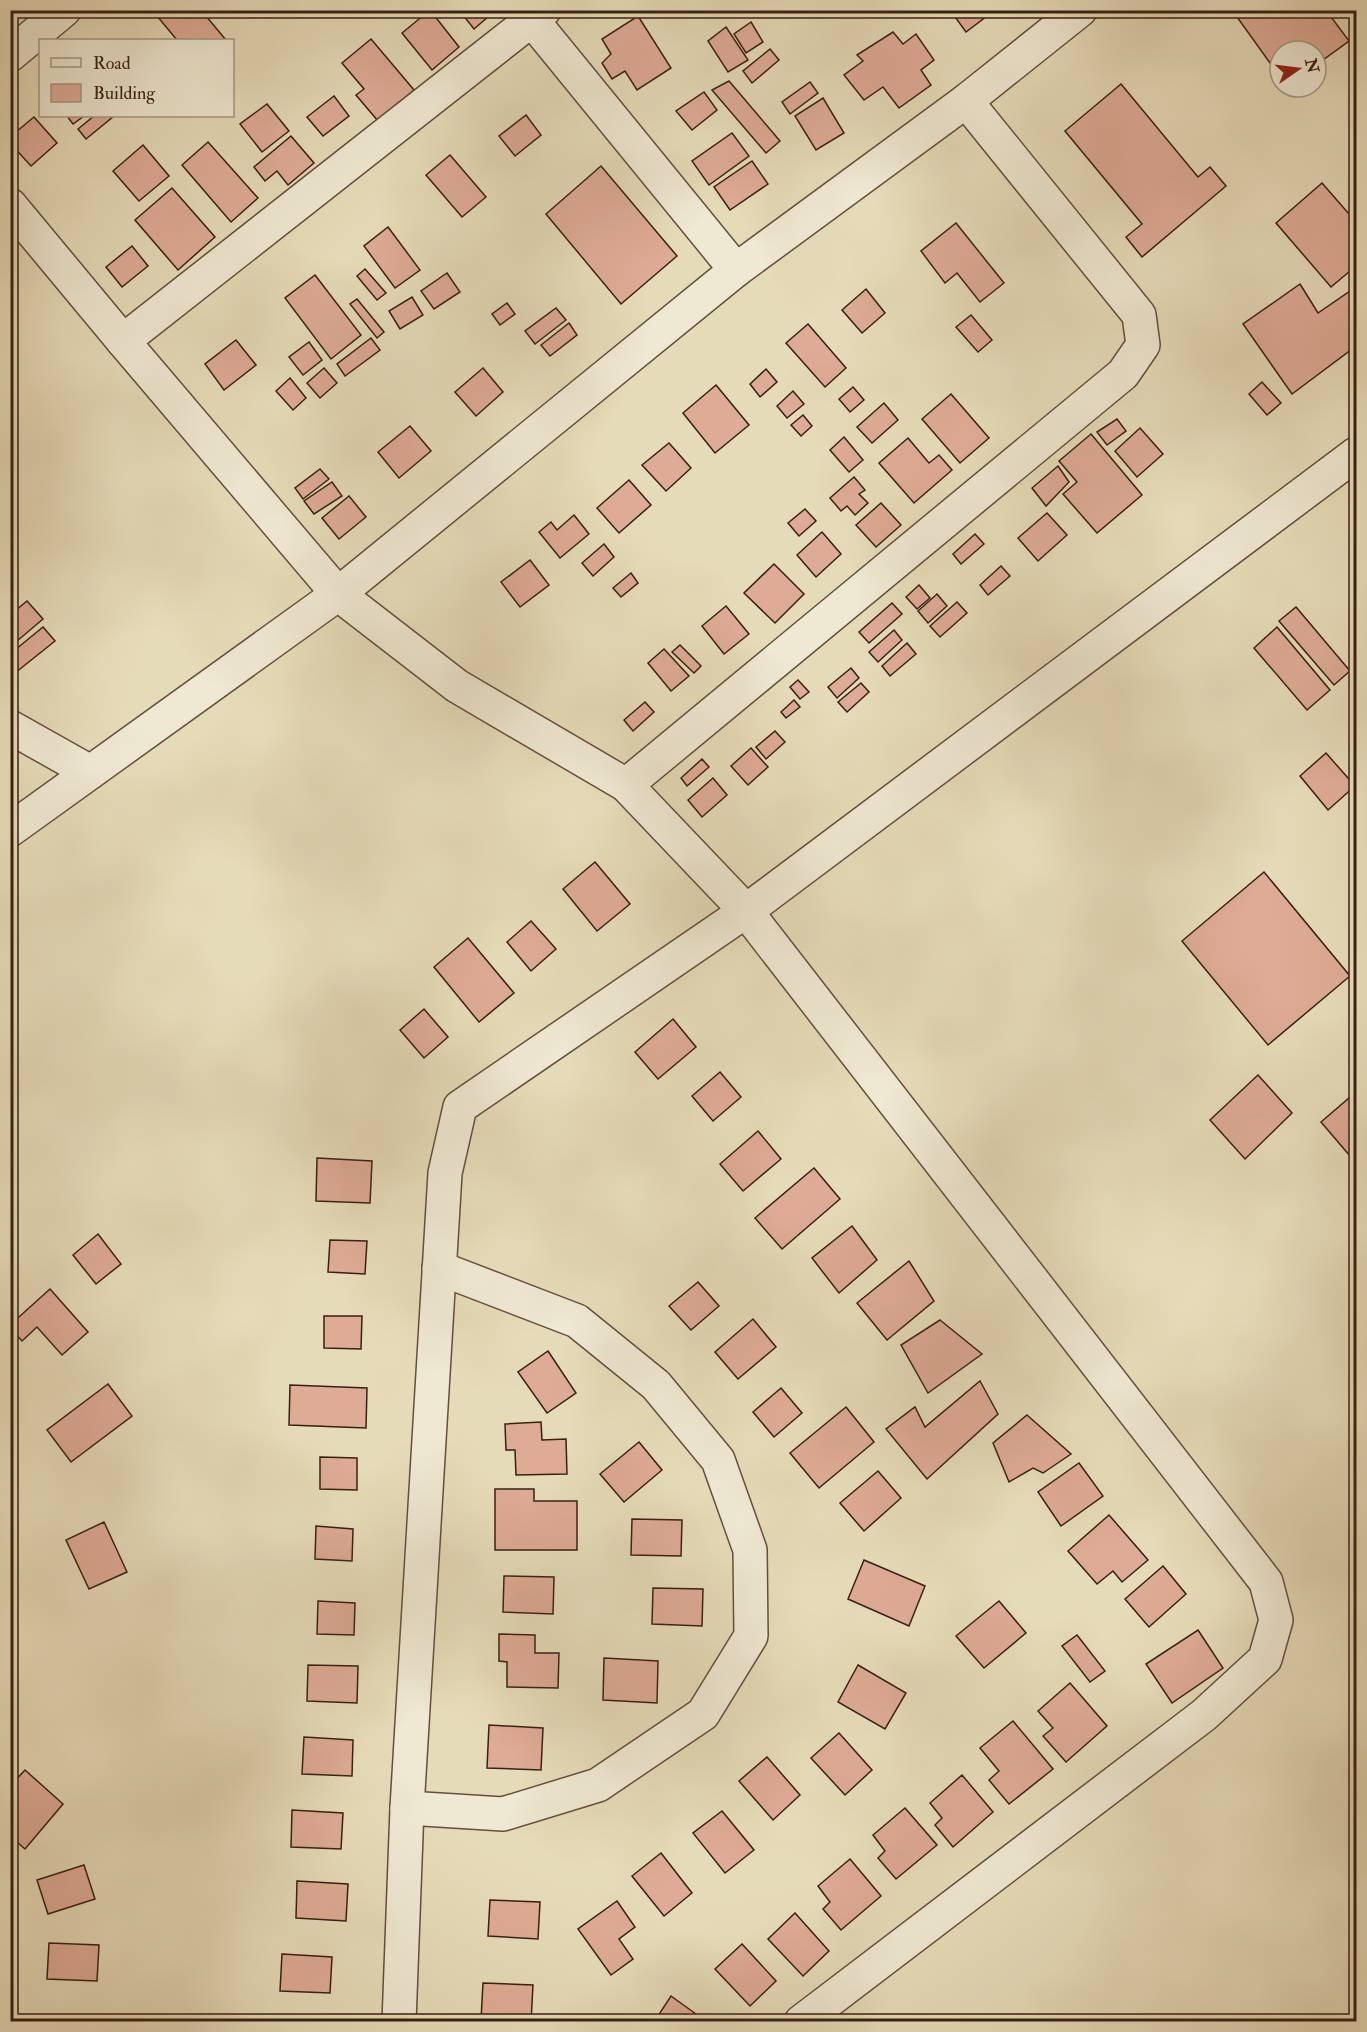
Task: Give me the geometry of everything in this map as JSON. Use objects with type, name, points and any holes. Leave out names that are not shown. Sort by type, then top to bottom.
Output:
[{"type":"street","points":[[10,55],[64,10]]},
{"type":"street","points":[[10,830],[338,594],[736,270],[966,101],[1080,10]]},
{"type":"street","points":[[123,341],[538,15],[736,270]]},
{"type":"street","points":[[626,785],[1123,374],[1143,345],[1139,315],[966,101]]},
{"type":"street","points":[[10,205],[338,594],[457,686],[626,785],[746,911],[1266,1582],[1276,1620],[1265,1659],[1204,1715],[801,2022]]},
{"type":"street","points":[[399,2022],[407,1808],[445,1173],[460,1107],[746,911],[1356,454]]},
{"type":"street","points":[[10,727],[90,772]]},
{"type":"street","points":[[407,1808],[503,1814],[598,1785],[703,1714],[751,1636],[750,1550],[718,1460],[656,1385],[577,1321],[439,1268]]},
{"type":"building","points":[[152,10],[201,10],[225,39],[176,39]]},
{"type":"building","points":[[430,10],[459,47],[432,70],[402,33]]},
{"type":"building","points":[[459,10],[496,10],[474,29]]},
{"type":"building","points":[[950,10],[989,10],[991,13],[966,32]]},
{"type":"building","points":[[1232,10],[1326,10],[1349,41],[1328,56],[1328,39],[1268,39],[1268,60]]},
{"type":"building","points":[[638,16],[671,68],[637,90],[625,71],[612,79],[602,63],[611,54],[602,39]]},
{"type":"building","points":[[751,22],[763,42],[746,53],[734,34]]},
{"type":"building","points":[[726,27],[748,60],[728,72],[708,41]]},
{"type":"building","points":[[893,32],[903,44],[916,34],[934,60],[921,70],[931,85],[899,108],[883,87],[864,100],[844,75],[863,61],[857,55]]},
{"type":"building","points":[[371,39],[414,90],[378,121],[356,95],[364,89],[342,63]]},
{"type":"building","points":[[770,49],[779,60],[752,83],[743,71]]},
{"type":"building","points":[[729,81],[780,141],[766,153],[712,90]]},
{"type":"building","points":[[810,82],[818,93],[790,114],[782,102]]},
{"type":"building","points":[[1121,84],[1198,177],[1210,167],[1226,186],[1142,257],[1126,237],[1142,224],[1065,131]]},
{"type":"building","points":[[704,92],[717,110],[692,130],[676,111]]},
{"type":"building","points":[[334,96],[349,116],[323,136],[307,117]]},
{"type":"building","points":[[823,98],[844,133],[816,150],[795,116]]},
{"type":"building","points":[[267,104],[289,131],[262,152],[240,124]]},
{"type":"building","points":[[526,115],[541,135],[515,156],[499,136]]},
{"type":"building","points":[[34,117],[57,143],[31,166],[10,143],[10,137]]},
{"type":"building","points":[[68,117],[83,117],[73,124]]},
{"type":"building","points":[[93,117],[113,117],[86,139],[78,129]]},
{"type":"building","points":[[732,133],[749,156],[709,185],[692,161]]},
{"type":"building","points":[[291,136],[314,163],[288,185],[277,171],[265,181],[254,167]]},
{"type":"building","points":[[208,142],[258,198],[231,222],[182,165]]},
{"type":"building","points":[[143,145],[169,176],[139,201],[113,171]]},
{"type":"building","points":[[450,155],[486,197],[462,217],[426,175]]},
{"type":"building","points":[[752,161],[768,184],[730,210],[714,187]]},
{"type":"building","points":[[601,166],[677,256],[621,304],[546,214]]},
{"type":"building","points":[[1322,183],[1356,222],[1356,266],[1331,287],[1276,223]]},
{"type":"building","points":[[172,188],[215,237],[178,270],[135,220]]},
{"type":"building","points":[[956,223],[1004,283],[980,302],[957,273],[945,283],[921,251]]},
{"type":"building","points":[[388,227],[420,270],[395,288],[364,246]]},
{"type":"building","points":[[132,246],[148,266],[122,287],[106,267]]},
{"type":"building","points":[[365,269],[386,293],[377,300],[357,276]]},
{"type":"building","points":[[447,273],[460,292],[434,309],[421,291]]},
{"type":"building","points":[[315,275],[361,335],[331,359],[285,298]]},
{"type":"building","points":[[1300,284],[1318,313],[1356,287],[1356,346],[1292,394],[1243,324]]},
{"type":"building","points":[[866,289],[885,313],[862,333],[842,310]]},
{"type":"building","points":[[412,297],[423,315],[400,329],[389,311]]},
{"type":"building","points":[[357,299],[384,332],[377,338],[350,304]]},
{"type":"building","points":[[507,303],[515,314],[500,325],[492,314]]},
{"type":"building","points":[[556,308],[566,320],[535,344],[525,331]]},
{"type":"building","points":[[971,315],[992,340],[978,352],[956,327]]},
{"type":"building","points":[[569,323],[577,335],[550,356],[541,345]]},
{"type":"building","points":[[808,324],[846,368],[825,387],[786,343]]},
{"type":"building","points":[[371,338],[380,350],[345,376],[337,364]]},
{"type":"building","points":[[236,340],[256,365],[224,390],[205,364]]},
{"type":"building","points":[[309,342],[322,360],[303,375],[289,357]]},
{"type":"building","points":[[324,368],[337,383],[320,398],[307,383]]},
{"type":"building","points":[[483,368],[503,392],[476,416],[455,392]]},
{"type":"building","points":[[766,369],[777,382],[760,397],[750,384]]},
{"type":"building","points":[[290,378],[306,398],[293,410],[276,391]]},
{"type":"building","points":[[1262,382],[1281,403],[1267,415],[1249,394]]},
{"type":"building","points":[[716,385],[749,425],[715,453],[683,413]]},
{"type":"building","points":[[853,387],[864,400],[850,412],[839,399]]},
{"type":"building","points":[[793,391],[804,404],[787,418],[777,406]]},
{"type":"building","points":[[951,394],[989,438],[960,463],[922,419]]},
{"type":"building","points":[[884,403],[898,420],[872,443],[857,427]]},
{"type":"building","points":[[803,415],[812,426],[801,436],[791,425]]},
{"type":"building","points":[[1117,419],[1126,431],[1107,445],[1097,432]]},
{"type":"building","points":[[410,426],[431,451],[399,478],[378,452]]},
{"type":"building","points":[[1140,428],[1163,454],[1137,477],[1115,451]]},
{"type":"building","points":[[1091,434],[1142,495],[1097,533],[1063,494],[1077,482],[1059,461]]},
{"type":"building","points":[[844,437],[863,460],[849,472],[830,450]]},
{"type":"building","points":[[908,438],[929,463],[939,455],[952,470],[914,503],[879,463]]},
{"type":"building","points":[[669,443],[691,468],[666,491],[642,465]]},
{"type":"building","points":[[1058,466],[1069,482],[1046,506],[1032,488]]},
{"type":"building","points":[[320,469],[329,479],[303,499],[295,488]]},
{"type":"building","points":[[854,477],[865,490],[859,494],[868,503],[855,515],[847,506],[841,511],[830,498]]},
{"type":"building","points":[[629,480],[651,505],[619,533],[597,508]]},
{"type":"building","points":[[332,482],[342,496],[314,514],[304,501]]},
{"type":"building","points":[[349,496],[366,517],[339,539],[322,518]]},
{"type":"building","points":[[881,503],[901,525],[876,547],[856,525]]},
{"type":"building","points":[[805,509],[816,521],[799,536],[788,523]]},
{"type":"building","points":[[1047,513],[1067,535],[1038,561],[1018,538]]},
{"type":"building","points":[[574,515],[589,534],[560,558],[539,532],[551,522],[557,530]]},
{"type":"building","points":[[822,532],[841,554],[816,577],[797,555]]},
{"type":"building","points":[[975,534],[984,544],[961,564],[953,554]]},
{"type":"building","points":[[604,544],[614,557],[593,576],[582,563]]},
{"type":"building","points":[[530,560],[549,585],[520,607],[501,582]]},
{"type":"building","points":[[774,564],[804,594],[775,623],[744,593]]},
{"type":"building","points":[[1001,566],[1010,576],[988,595],[980,585]]},
{"type":"building","points":[[631,573],[638,583],[621,597],[613,588]]},
{"type":"building","points":[[919,585],[930,598],[917,609],[906,597]]},
{"type":"building","points":[[937,594],[947,606],[928,623],[918,611]]},
{"type":"building","points":[[27,601],[43,619],[10,647],[10,615]]},
{"type":"building","points":[[957,602],[967,613],[940,637],[930,626]]},
{"type":"building","points":[[892,603],[902,614],[869,643],[859,632]]},
{"type":"building","points":[[726,606],[749,634],[724,654],[702,626]]},
{"type":"building","points":[[1296,607],[1350,671],[1334,685],[1279,621]]},
{"type":"building","points":[[43,627],[55,641],[10,677],[10,654]]},
{"type":"building","points":[[1277,627],[1330,690],[1307,710],[1254,648]]},
{"type":"building","points":[[894,630],[902,640],[878,662],[869,652]]},
{"type":"building","points":[[907,643],[916,654],[890,676],[882,666]]},
{"type":"building","points":[[680,645],[701,666],[694,673],[672,652]]},
{"type":"building","points":[[664,649],[689,676],[671,691],[648,663]]},
{"type":"building","points":[[851,668],[859,678],[837,698],[828,687]]},
{"type":"building","points":[[798,680],[809,692],[800,699],[790,687]]},
{"type":"building","points":[[861,683],[869,692],[847,712],[838,702]]},
{"type":"building","points":[[794,700],[800,707],[786,718],[781,712]]},
{"type":"building","points":[[645,702],[654,712],[633,731],[624,720]]},
{"type":"building","points":[[775,731],[785,742],[766,759],[756,747]]},
{"type":"building","points":[[751,748],[768,767],[748,785],[731,766]]},
{"type":"building","points":[[1326,753],[1355,786],[1328,810],[1300,776]]},
{"type":"building","points":[[702,759],[709,767],[687,786],[681,778]]},
{"type":"building","points":[[713,778],[727,795],[702,817],[688,800]]},
{"type":"building","points":[[595,862],[630,904],[597,931],[563,889]]},
{"type":"building","points":[[1264,872],[1350,976],[1268,1045],[1182,941]]},
{"type":"building","points":[[531,921],[556,949],[531,971],[507,942]]},
{"type":"building","points":[[468,938],[514,993],[479,1022],[434,967]]},
{"type":"building","points":[[424,1009],[448,1037],[424,1058],[400,1030]]},
{"type":"building","points":[[673,1019],[696,1047],[658,1079],[635,1052]]},
{"type":"building","points":[[720,1072],[741,1097],[713,1121],[692,1096]]},
{"type":"building","points":[[1258,1075],[1292,1113],[1245,1159],[1210,1120]]},
{"type":"building","points":[[1356,1092],[1356,1163],[1321,1122]]},
{"type":"building","points":[[758,1131],[781,1159],[743,1191],[720,1164]]},
{"type":"building","points":[[317,1158],[372,1161],[370,1203],[316,1201]]},
{"type":"building","points":[[814,1168],[840,1199],[782,1249],[755,1218]]},
{"type":"building","points":[[852,1226],[877,1260],[839,1293],[812,1258]]},
{"type":"building","points":[[98,1234],[121,1264],[96,1284],[73,1255]]},
{"type":"building","points":[[330,1240],[367,1241],[365,1274],[328,1272]]},
{"type":"building","points":[[909,1261],[934,1301],[887,1340],[857,1303]]},
{"type":"building","points":[[698,1282],[719,1306],[691,1330],[669,1306]]},
{"type":"building","points":[[50,1289],[88,1332],[62,1355],[37,1327],[22,1341],[10,1328],[10,1325]]},
{"type":"building","points":[[324,1316],[362,1316],[361,1349],[324,1348]]},
{"type":"building","points":[[753,1319],[776,1347],[738,1379],[715,1352]]},
{"type":"building","points":[[940,1320],[982,1354],[928,1393],[901,1345]]},
{"type":"building","points":[[548,1351],[576,1393],[547,1413],[518,1372]]},
{"type":"building","points":[[980,1381],[998,1414],[927,1479],[886,1429],[915,1407],[925,1427]]},
{"type":"building","points":[[108,1384],[132,1416],[71,1462],[47,1430]]},
{"type":"building","points":[[290,1385],[367,1388],[366,1428],[289,1425]]},
{"type":"building","points":[[781,1388],[802,1413],[774,1437],[753,1412]]},
{"type":"building","points":[[846,1407],[874,1442],[819,1488],[790,1453]]},
{"type":"building","points":[[1027,1415],[1071,1454],[1043,1473],[1033,1468],[1009,1482],[993,1443]]},
{"type":"building","points":[[541,1422],[542,1440],[566,1439],[567,1474],[516,1475],[515,1450],[506,1450],[505,1424]]},
{"type":"building","points":[[639,1442],[662,1470],[624,1502],[600,1474]]},
{"type":"building","points":[[320,1457],[357,1458],[357,1490],[320,1489]]},
{"type":"building","points":[[1079,1463],[1103,1496],[1061,1526],[1038,1492]]},
{"type":"building","points":[[878,1471],[901,1498],[864,1531],[840,1503]]},
{"type":"building","points":[[495,1489],[534,1489],[534,1501],[577,1501],[577,1550],[495,1550]]},
{"type":"building","points":[[1109,1515],[1148,1560],[1122,1582],[1113,1571],[1097,1584],[1068,1551]]},
{"type":"building","points":[[632,1519],[682,1520],[681,1556],[631,1555]]},
{"type":"building","points":[[104,1522],[127,1572],[89,1589],[66,1540]]},
{"type":"building","points":[[316,1526],[353,1529],[352,1561],[315,1559]]},
{"type":"building","points":[[864,1560],[925,1586],[909,1626],[848,1599]]},
{"type":"building","points":[[1163,1566],[1186,1594],[1149,1627],[1125,1599]]},
{"type":"building","points":[[504,1576],[554,1577],[553,1614],[503,1612]]},
{"type":"building","points":[[653,1588],[703,1589],[702,1626],[652,1624]]},
{"type":"building","points":[[318,1601],[355,1603],[354,1635],[317,1634]]},
{"type":"building","points":[[999,1601],[1026,1633],[984,1668],[956,1636]]},
{"type":"building","points":[[1198,1630],[1223,1668],[1172,1703],[1146,1664]]},
{"type":"building","points":[[499,1634],[535,1635],[535,1653],[559,1653],[558,1688],[507,1687],[507,1662],[499,1661]]},
{"type":"building","points":[[1077,1635],[1105,1671],[1090,1682],[1062,1646]]},
{"type":"building","points":[[604,1658],[658,1661],[657,1703],[603,1700]]},
{"type":"building","points":[[308,1665],[358,1666],[357,1703],[307,1701]]},
{"type":"building","points":[[858,1665],[906,1693],[885,1729],[838,1702]]},
{"type":"building","points":[[1070,1683],[1107,1726],[1066,1762],[1043,1736],[1053,1728],[1038,1711]]},
{"type":"building","points":[[1013,1721],[1053,1769],[1009,1804],[989,1780],[999,1771],[980,1748]]},
{"type":"building","points":[[489,1725],[543,1728],[541,1770],[487,1768]]},
{"type":"building","points":[[839,1733],[872,1770],[845,1795],[811,1758]]},
{"type":"building","points":[[304,1737],[353,1740],[352,1776],[302,1774]]},
{"type":"building","points":[[767,1757],[800,1795],[773,1820],[739,1781]]},
{"type":"building","points":[[25,1770],[63,1804],[25,1849],[10,1836],[10,1786]]},
{"type":"building","points":[[962,1775],[993,1812],[953,1847],[935,1825],[942,1818],[930,1803]]},
{"type":"building","points":[[905,1808],[937,1845],[896,1879],[878,1858],[885,1851],[873,1835]]},
{"type":"building","points":[[292,1810],[343,1813],[341,1849],[291,1847]]},
{"type":"building","points":[[722,1811],[754,1850],[725,1873],[693,1833]]},
{"type":"building","points":[[661,1853],[692,1893],[664,1916],[632,1876]]},
{"type":"building","points":[[850,1859],[881,1896],[841,1930],[823,1909],[830,1902],[818,1886]]},
{"type":"building","points":[[84,1865],[95,1899],[48,1914],[37,1880]]},
{"type":"building","points":[[297,1881],[348,1884],[346,1921],[296,1918]]},
{"type":"building","points":[[490,1900],[540,1902],[538,1939],[488,1936]]},
{"type":"building","points":[[617,1901],[635,1927],[619,1939],[633,1959],[611,1975],[578,1929]]},
{"type":"building","points":[[795,1913],[829,1951],[803,1976],[768,1939]]},
{"type":"building","points":[[49,1943],[99,1945],[97,1981],[47,1979]]},
{"type":"building","points":[[742,1944],[776,1981],[750,2006],[715,1969]]},
{"type":"building","points":[[282,1954],[332,1957],[330,1993],[280,1991]]},
{"type":"building","points":[[483,1983],[533,1985],[531,2022],[481,2020]]},
{"type":"building","points":[[671,1996],[707,2022],[654,2022]]},
{"type":"building","points":[[39,2017],[89,2019],[89,2022],[39,2022]]}]
